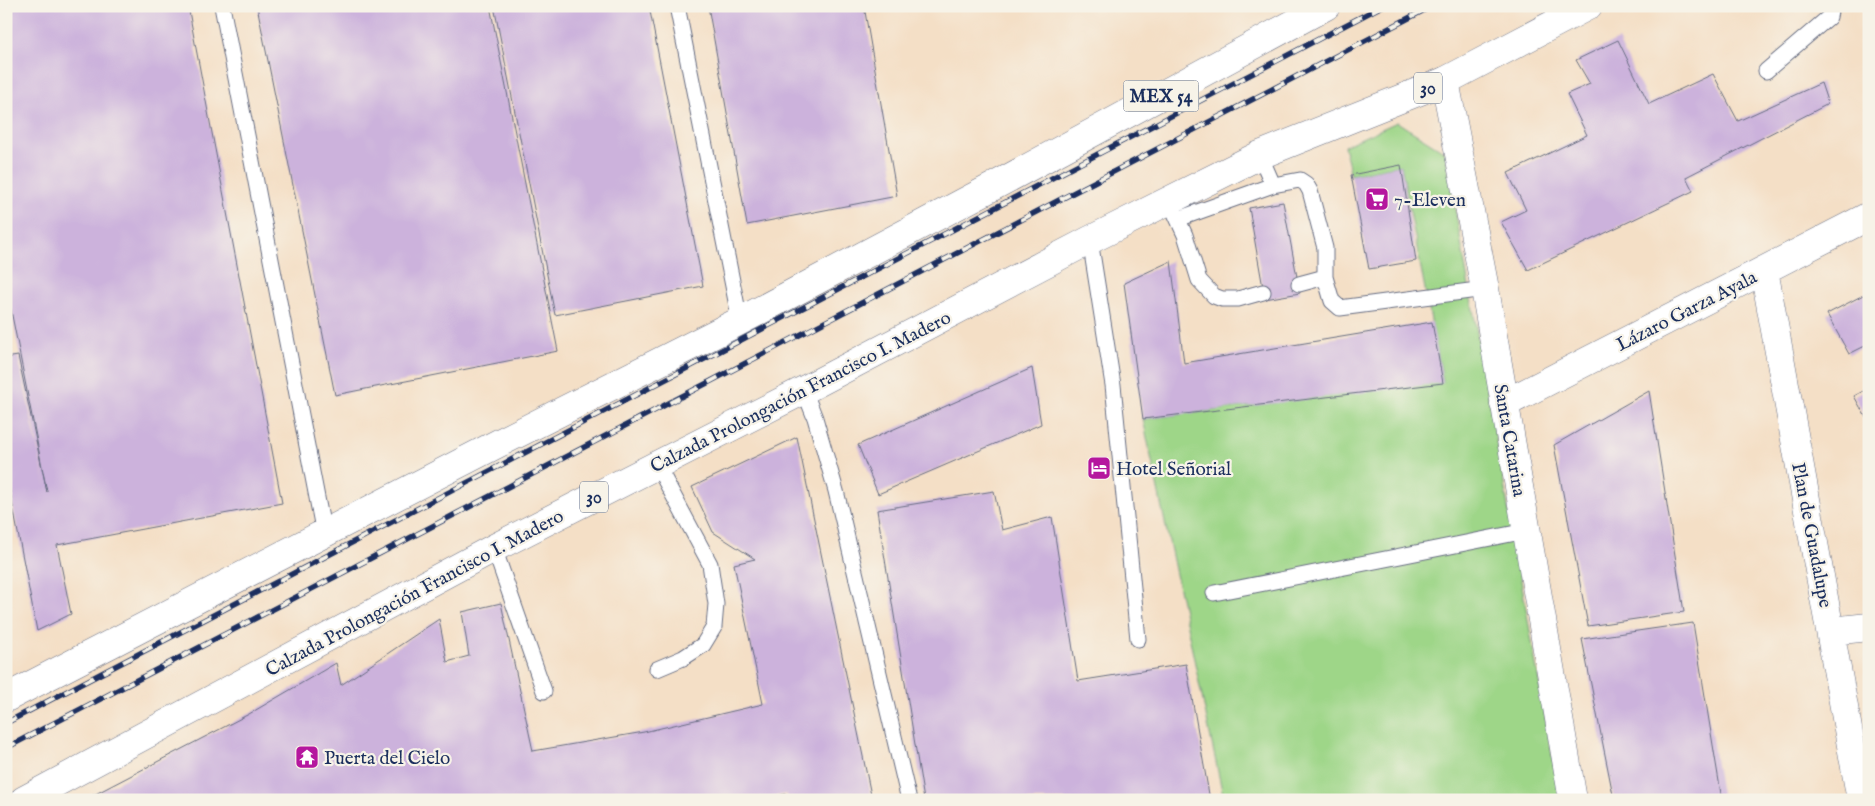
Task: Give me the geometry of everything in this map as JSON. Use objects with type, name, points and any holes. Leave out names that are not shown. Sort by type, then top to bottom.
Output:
[{"type":"main road","name":"MEX 54","points":[[740,321],[1326,6]]},
{"type":"main road","name":"Calzada Prolongación Francisco I. Madero","points":[[24,800],[494,548],[804,390],[1090,240],[1174,210],[1260,156],[1446,81],[1588,6]]},
{"type":"main road","name":"Santa Catarina","points":[[1446,81],[1485,289],[1573,800]]},
{"type":"main road","name":"Lázaro Garza Ayala","points":[[1504,404],[1869,216]]},
{"type":"main road","name":"Plan de Guadalupe","points":[[1764,270],[1861,800]]},
{"type":"main road","points":[[6,698],[740,321]]},
{"type":"main road","points":[[1831,631],[1869,626]]},
{"type":"lane","points":[[222,6],[324,534]]},
{"type":"lane","points":[[677,6],[740,321]]},
{"type":"lane","points":[[1766,71],[1829,17],[1831,6]]},
{"type":"lane","points":[[1260,156],[1273,185]]},
{"type":"lane","points":[[1263,292],[1238,299],[1222,299],[1214,296],[1199,280],[1174,210],[1300,180],[1306,184],[1310,191],[1326,248],[1324,277],[1332,301],[1340,308],[1485,289]]},
{"type":"lane","points":[[1090,240],[1113,385],[1138,639]]},
{"type":"lane","points":[[1299,284],[1324,277]]},
{"type":"lane","points":[[804,390],[815,418],[836,491],[909,800]]},
{"type":"lane","points":[[657,465],[710,564],[716,604],[714,627],[703,645],[683,658],[657,669]]},
{"type":"lane","points":[[1214,593],[1526,531]]},
{"type":"lane","points":[[494,548],[544,691]]},
{"type":"green space","points":[[1397,122],[1445,152],[1560,800],[1224,800],[1143,419],[1443,382],[1401,165],[1351,175],[1344,146]]},
{"type":"building","points":[[6,6],[188,6],[282,503],[57,545],[71,614],[37,631],[6,471],[6,358],[18,356],[47,492],[6,285]]},
{"type":"building","points":[[257,6],[490,6],[558,351],[335,395]]},
{"type":"building","points":[[494,6],[649,6],[703,286],[555,315]]},
{"type":"building","points":[[708,6],[864,6],[897,196],[747,225]]},
{"type":"building","points":[[1618,40],[1649,104],[1713,74],[1738,121],[1821,83],[1828,104],[1686,177],[1693,191],[1528,270],[1501,222],[1526,210],[1508,173],[1587,135],[1567,94],[1590,84],[1576,60]]},
{"type":"building","points":[[1401,165],[1416,261],[1369,269],[1351,175]]},
{"type":"building","points":[[1283,202],[1300,293],[1265,299],[1249,208]]},
{"type":"building","points":[[1171,261],[1184,363],[1432,322],[1443,383],[1143,419],[1124,283]]},
{"type":"building","points":[[1869,292],[1869,344],[1849,354],[1827,314]]},
{"type":"building","points":[[1032,368],[1041,424],[878,494],[858,445]]},
{"type":"building","points":[[1869,388],[1869,423],[1854,396]]},
{"type":"building","points":[[1649,391],[1684,612],[1588,626],[1554,445]]},
{"type":"building","points":[[797,437],[872,800],[788,800],[786,794],[761,800],[84,800],[249,714],[336,663],[341,685],[439,619],[447,662],[469,656],[462,612],[501,603],[533,751],[644,732],[763,704],[734,564],[755,559],[713,532],[692,487]]},
{"type":"building","points":[[994,491],[1002,530],[1052,517],[1078,681],[1186,664],[1210,800],[924,800],[877,510]]},
{"type":"building","points":[[1693,623],[1722,800],[1614,800],[1582,639]]},
{"type":"railway","points":[[6,723],[1382,6]]},
{"type":"railway","points":[[6,748],[1432,6]]},
{"type":"place","name":"7-Eleven","points":[[1377,199]]},
{"type":"place","name":"Hotel Señorial","points":[[1099,468]]},
{"type":"place","name":"Puerta del Cielo","points":[[307,757]]}]
